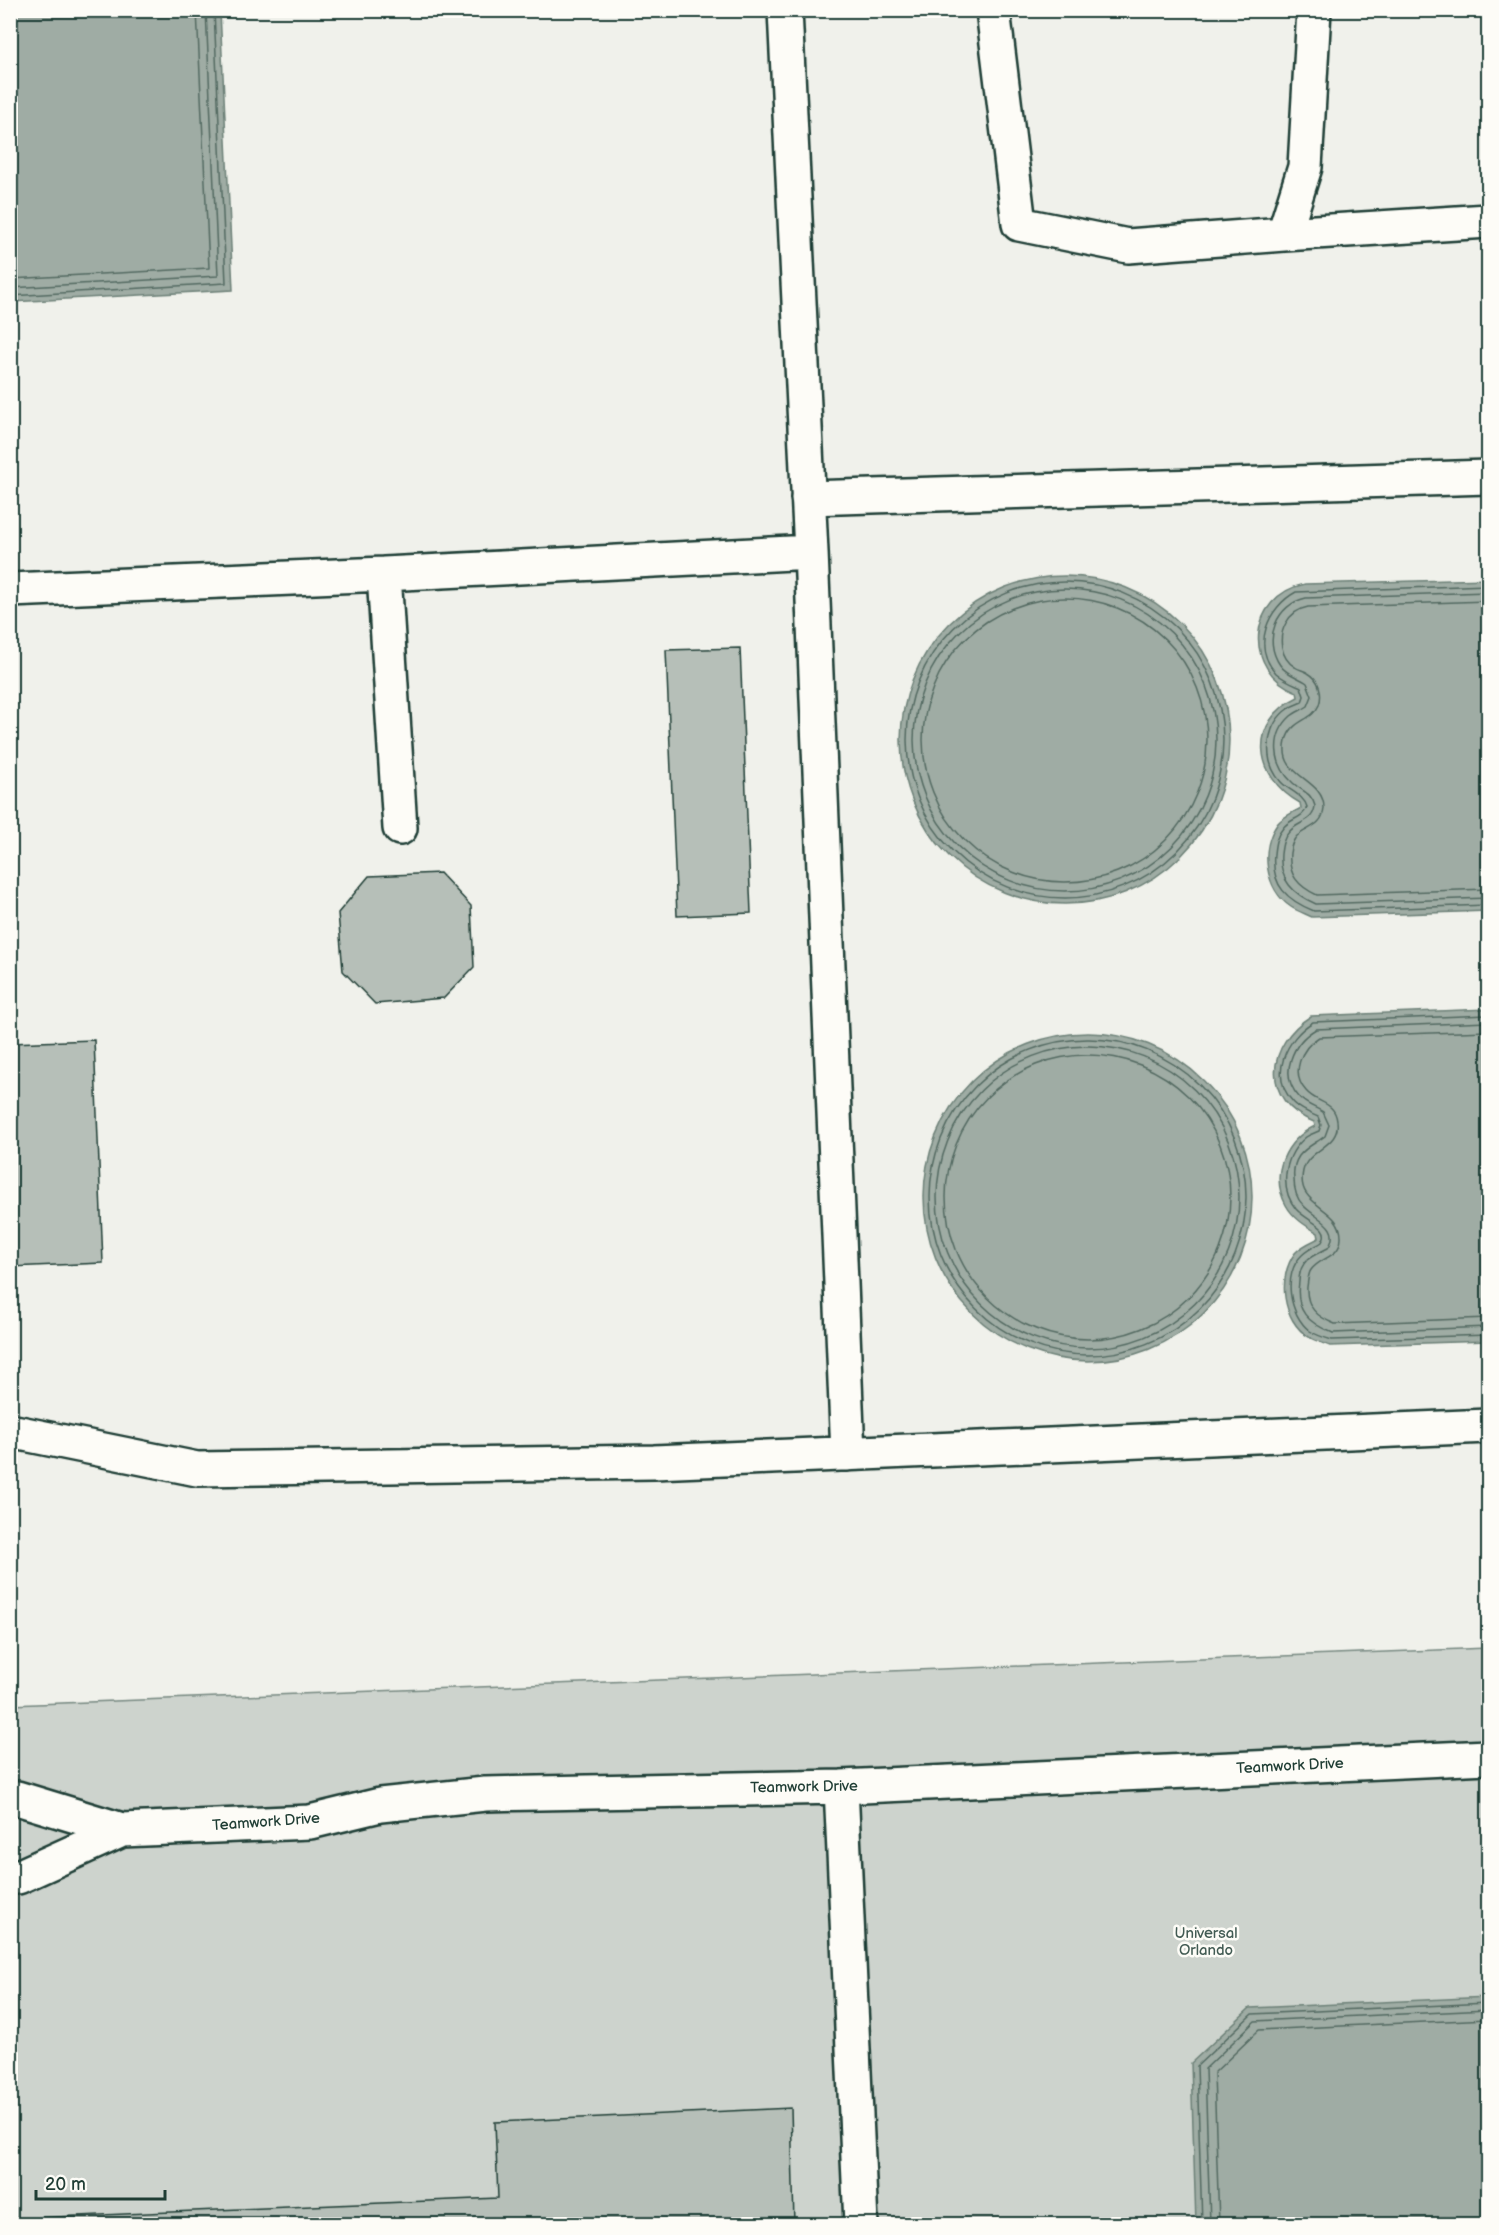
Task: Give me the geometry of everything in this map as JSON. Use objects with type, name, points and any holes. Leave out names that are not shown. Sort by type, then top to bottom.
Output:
[{"type":"street","points":[[785,10],[811,552],[848,1454]]},
{"type":"street","points":[[993,10],[1019,224],[1128,246],[1488,221]]},
{"type":"street","points":[[1284,234],[1305,167],[1314,10]]},
{"type":"street","points":[[808,498],[1488,477]]},
{"type":"street","points":[[10,590],[811,552]]},
{"type":"street","points":[[384,574],[400,828]]},
{"type":"street","points":[[10,1431],[197,1469],[642,1462],[1488,1426]]},
{"type":"street","name":"Teamwork Drive","points":[[10,1798],[17,1798],[122,1830],[310,1822],[380,1805],[485,1794],[841,1787],[1488,1757]]},
{"type":"street","points":[[841,1787],[861,2224]]},
{"type":"street","name":"Teamwork Drive","points":[[10,1877],[18,1877],[122,1830]]},
{"type":"green space","name":"Universal Orlando","points":[[1488,1648],[1488,2224],[10,2224],[11,1705]]},
{"type":"water","points":[[11,10],[220,11],[233,290],[11,302]]},
{"type":"water","points":[[1065,576],[1097,579],[1128,588],[1156,603],[1181,624],[1202,649],[1217,677],[1226,708],[1229,740],[1226,772],[1217,803],[1202,831],[1181,856],[1156,877],[1128,892],[1097,901],[1065,904],[1033,901],[1002,892],[974,877],[949,856],[928,831],[913,803],[904,772],[901,740],[904,708],[913,677],[928,649],[949,624],[974,603],[1002,588],[1033,579]]},
{"type":"water","points":[[1488,579],[1488,911],[1312,917],[1293,908],[1282,900],[1270,880],[1267,856],[1268,844],[1278,823],[1301,808],[1300,803],[1284,792],[1273,779],[1266,764],[1263,749],[1264,734],[1271,720],[1282,707],[1298,697],[1297,692],[1279,682],[1267,668],[1260,652],[1259,635],[1262,618],[1272,603],[1286,591],[1305,584]]},
{"type":"water","points":[[1488,1009],[1488,1341],[1330,1346],[1311,1338],[1300,1330],[1293,1320],[1288,1310],[1284,1286],[1289,1263],[1295,1253],[1306,1244],[1319,1238],[1318,1233],[1292,1214],[1281,1193],[1279,1181],[1283,1159],[1289,1149],[1305,1132],[1315,1126],[1314,1122],[1297,1113],[1284,1101],[1277,1087],[1275,1072],[1278,1056],[1285,1041],[1311,1016]]},
{"type":"water","points":[[1088,1033],[1120,1036],[1151,1045],[1179,1060],[1204,1081],[1225,1106],[1240,1134],[1249,1165],[1252,1197],[1249,1229],[1240,1260],[1225,1288],[1204,1313],[1179,1334],[1151,1349],[1120,1358],[1088,1361],[1056,1358],[1025,1349],[997,1334],[972,1313],[951,1288],[936,1260],[927,1229],[924,1197],[927,1165],[936,1134],[951,1106],[972,1081],[997,1060],[1025,1045],[1056,1036]]},
{"type":"water","points":[[1488,1997],[1488,2224],[1196,2224],[1191,2063],[1250,2008]]},
{"type":"building","points":[[740,648],[751,913],[677,916],[666,650]]},
{"type":"building","points":[[440,873],[471,906],[474,967],[444,998],[375,1004],[343,971],[338,913],[369,876]]},
{"type":"building","points":[[94,1040],[103,1263],[10,1267],[10,1043]]},
{"type":"building","points":[[791,2108],[794,2224],[10,2224],[10,2219],[498,2198],[495,2122]]}]
